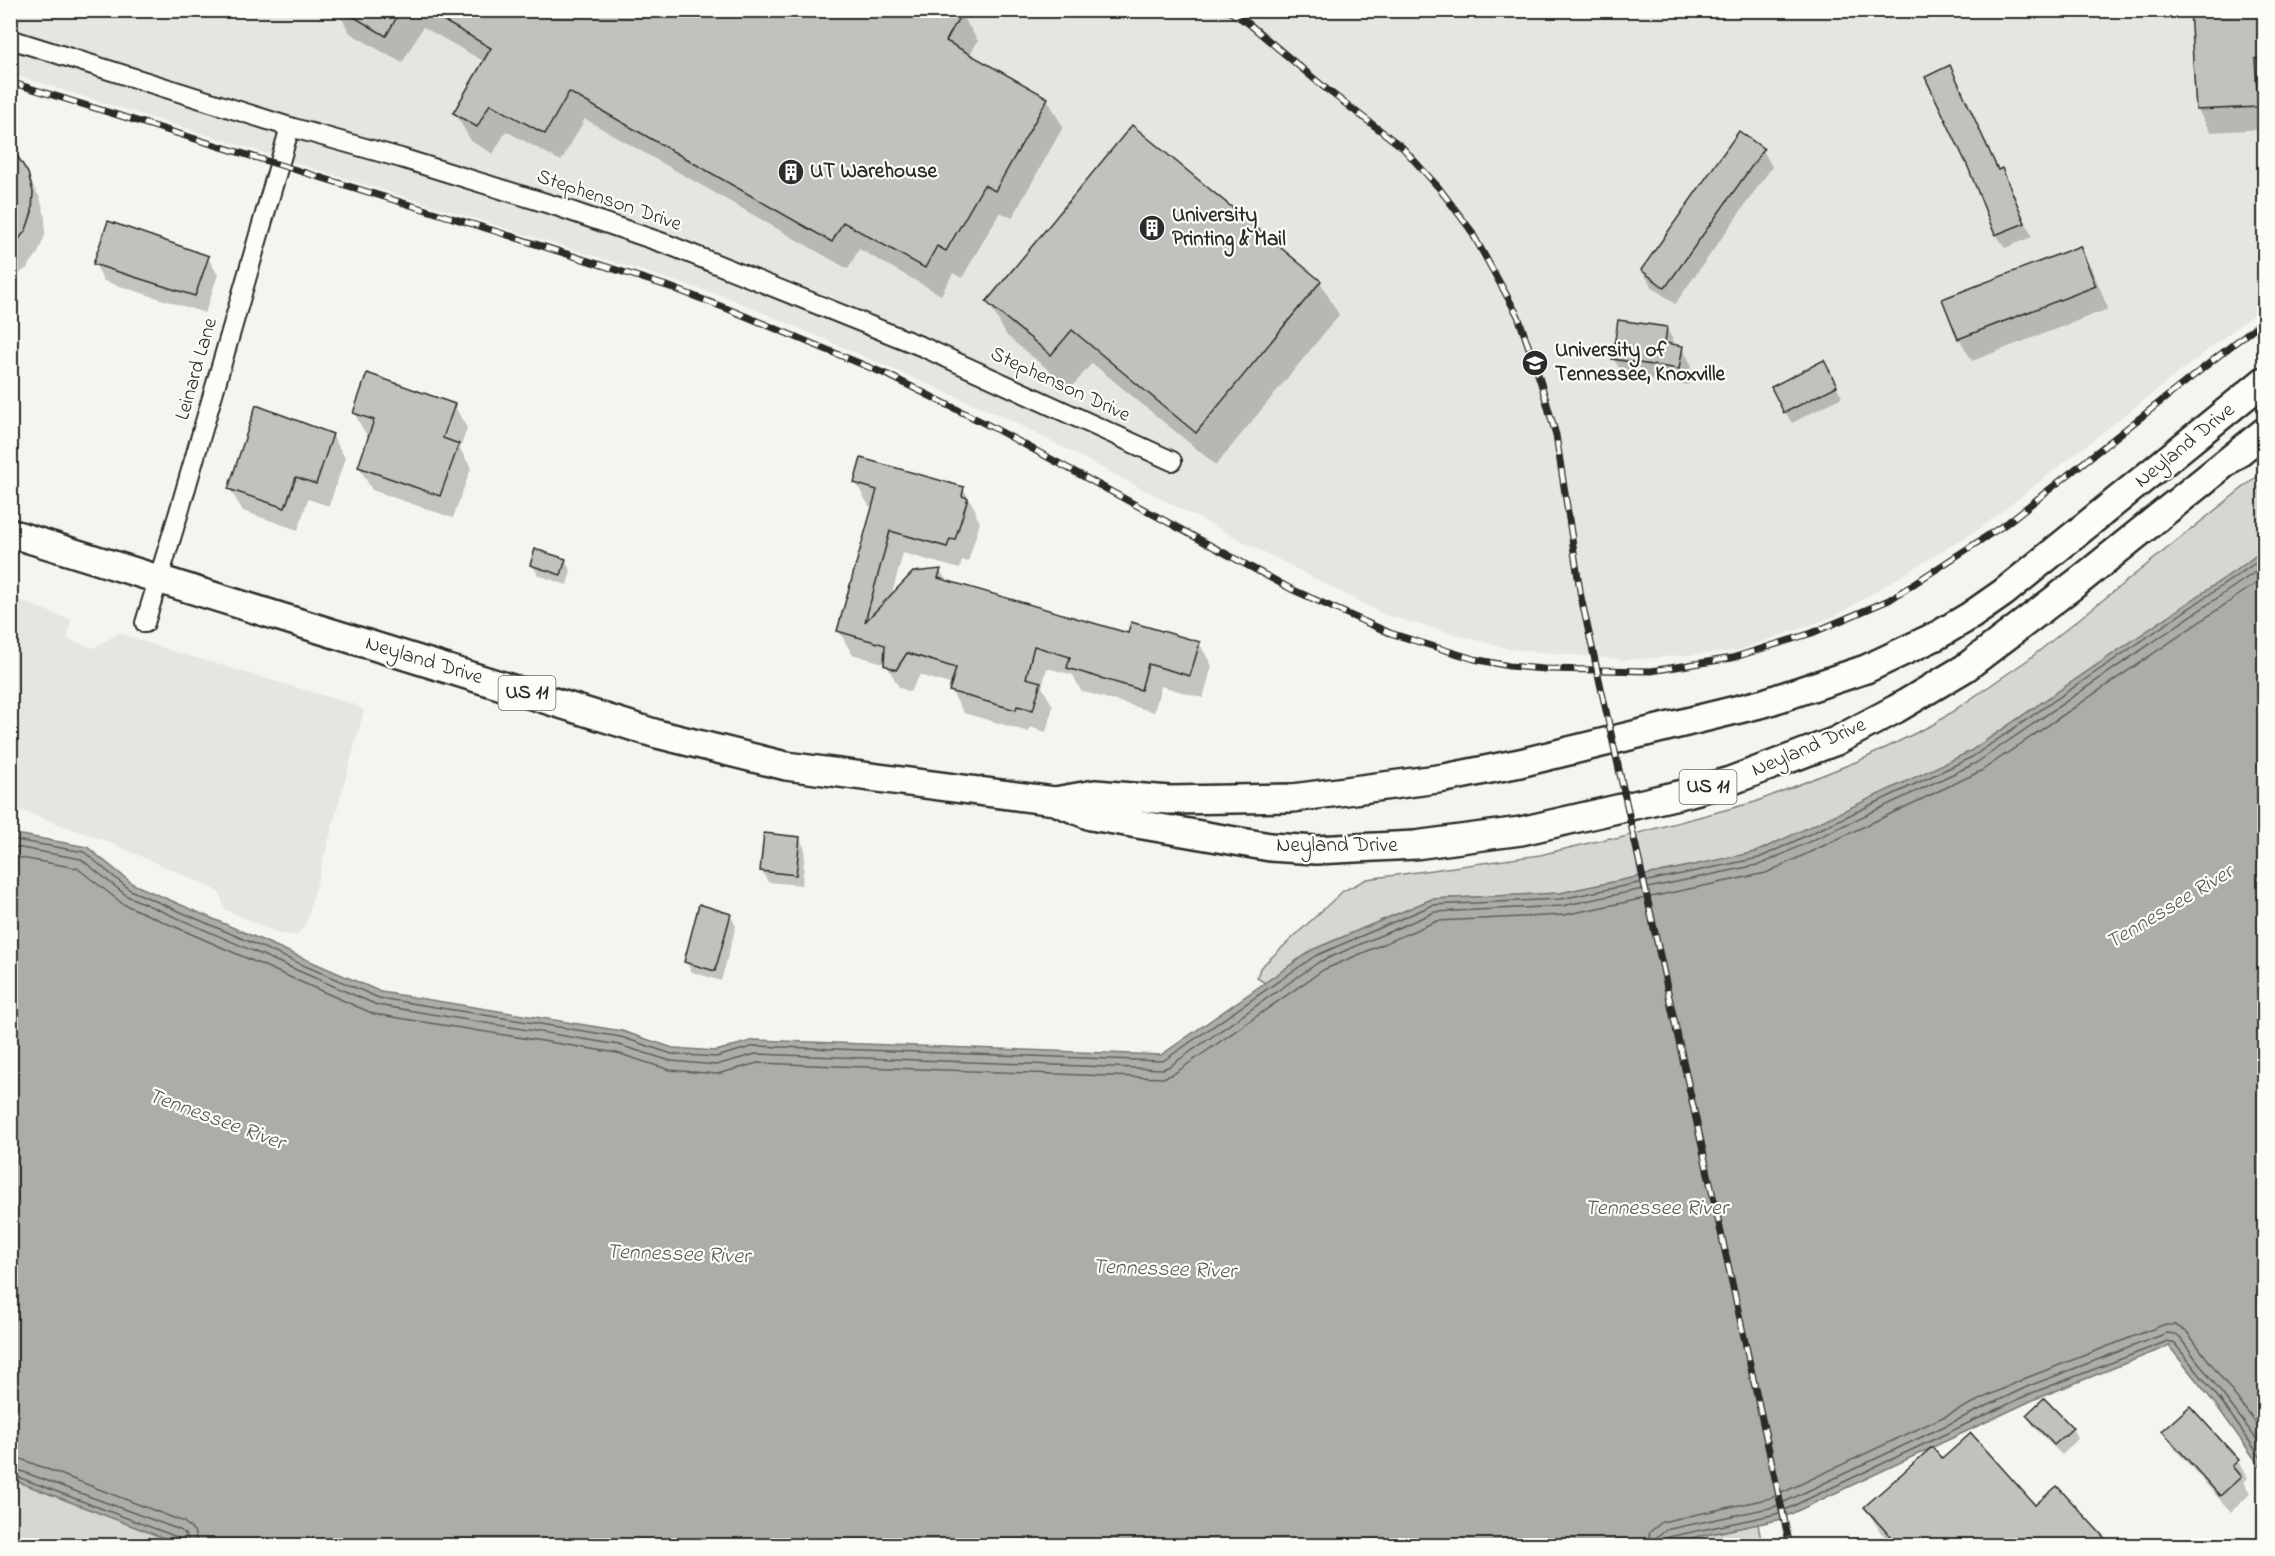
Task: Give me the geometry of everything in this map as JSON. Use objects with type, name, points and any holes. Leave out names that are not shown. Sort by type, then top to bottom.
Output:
[{"type":"main road","name":"Neyland Drive","points":[[1055,801],[1095,794],[1169,800],[1293,798],[1445,778],[1520,763],[1742,709],[1855,673],[1938,635],[1970,616],[2070,540],[2265,381]]},
{"type":"main road","name":"Neyland Drive","points":[[10,533],[657,734],[786,766],[1055,801],[1091,816],[1270,847],[1327,849],[1415,845],[1521,831],[1635,806],[1730,781],[1836,741],[1965,668],[2083,578],[2265,432]]},
{"type":"street","name":"Stephenson Drive","points":[[10,39],[291,127],[559,207],[669,245],[923,347],[1172,461]]},
{"type":"street","name":"Leinard Lane","points":[[145,623],[291,127]]},
{"type":"shaded area","name":"University of Tennessee, Knoxville","points":[[10,11],[2264,11],[2264,306],[1982,527],[1835,616],[1736,651],[1627,660],[1509,649],[1385,615],[1008,419],[729,298],[11,74]]},
{"type":"shaded area","points":[[2264,471],[2264,549],[1969,752],[1756,852],[1560,893],[1432,899],[1312,950],[1265,983],[1257,978],[1260,968],[1343,891],[1367,879],[1540,855],[1610,838],[1616,839],[1755,802],[1863,759],[1934,724],[2029,659]]},
{"type":"shaded area","points":[[11,597],[71,620],[67,639],[93,648],[119,633],[356,705],[364,711],[306,923],[297,935],[279,934],[224,909],[221,895],[213,888],[106,841],[11,807]]},
{"type":"shaded area","points":[[11,1479],[182,1545],[11,1545]]},
{"type":"shaded area","points":[[1758,1524],[1762,1545],[1656,1546]]},
{"type":"water","name":"Tennessee River","points":[[2264,549],[2264,1472],[2216,1405],[2169,1346],[2035,1399],[1778,1520],[1656,1545],[182,1545],[11,1479],[10,833],[87,847],[133,884],[381,992],[622,1031],[673,1048],[716,1051],[754,1040],[1161,1055],[1312,950],[1432,899],[1560,893],[1756,852],[1969,752]]},
{"type":"building","points":[[342,10],[401,10],[386,36]]},
{"type":"building","points":[[425,10],[963,10],[946,41],[1048,98],[995,191],[984,185],[946,251],[937,246],[925,268],[843,222],[832,242],[569,92],[545,134],[490,104],[477,127],[453,113],[491,48]]},
{"type":"building","points":[[2190,10],[2265,10],[2265,58],[2255,59],[2258,107],[2196,110]]},
{"type":"building","points":[[1950,65],[1998,170],[2002,168],[2025,223],[1995,235],[1968,167],[1925,77]]},
{"type":"building","name":"University Printing & Mail","points":[[1132,125],[1321,281],[1196,433],[1072,330],[1051,355],[986,302]]},
{"type":"building","points":[[1739,131],[1764,149],[1665,288],[1641,270]]},
{"type":"building","points":[[10,144],[28,173],[33,192],[32,212],[26,230],[10,251]]},
{"type":"building","points":[[108,221],[209,256],[195,296],[93,264]]},
{"type":"building","points":[[2080,246],[2096,286],[1958,339],[1942,299]]},
{"type":"building","points":[[1618,320],[1667,327],[1665,343],[1683,346],[1679,369],[1612,359]]},
{"type":"building","points":[[1824,360],[1837,386],[1784,413],[1771,387]]},
{"type":"building","points":[[367,373],[455,404],[443,438],[459,444],[440,496],[358,467],[374,420],[353,413]]},
{"type":"building","points":[[256,405],[333,434],[316,484],[296,477],[285,508],[228,489]]},
{"type":"building","points":[[861,458],[964,487],[962,496],[968,498],[955,540],[950,539],[947,547],[890,531],[865,622],[913,572],[941,569],[938,578],[1128,633],[1131,622],[1200,642],[1190,676],[1148,664],[1141,690],[1067,668],[1070,657],[1034,646],[1026,678],[1041,682],[1033,710],[1017,706],[1016,710],[949,691],[956,668],[907,653],[896,670],[884,665],[885,645],[837,631],[877,490],[854,483]]},
{"type":"building","points":[[535,549],[566,559],[561,575],[530,565]]},
{"type":"building","points":[[764,833],[800,837],[796,875],[760,871]]},
{"type":"building","points":[[699,904],[731,914],[715,971],[684,962]]},
{"type":"building","points":[[2044,1398],[2073,1428],[2054,1445],[2026,1415]]},
{"type":"building","points":[[2190,1406],[2239,1460],[2232,1466],[2241,1477],[2220,1496],[2162,1431]]},
{"type":"building","points":[[1971,1433],[2035,1505],[2057,1486],[2111,1545],[1898,1545],[1864,1507],[1932,1447],[1942,1459]]},
{"type":"railway","points":[[1227,10],[1248,23],[1325,88],[1402,147],[1439,188],[1470,229],[1518,316],[1556,435],[1581,597],[1790,1546]]},
{"type":"railway","points":[[10,82],[498,232],[670,287],[728,309],[888,375],[992,427],[1291,589],[1390,633],[1474,659],[1509,666],[1651,671],[1732,658],[1812,633],[1889,600],[2007,523],[2264,320]]},
{"type":"place","name":"UT Warehouse","points":[[791,172]]},
{"type":"place","name":"University Printing & Mail","points":[[1152,228]]},
{"type":"place","name":"University of Tennessee, Knoxville","points":[[1535,363]]}]
